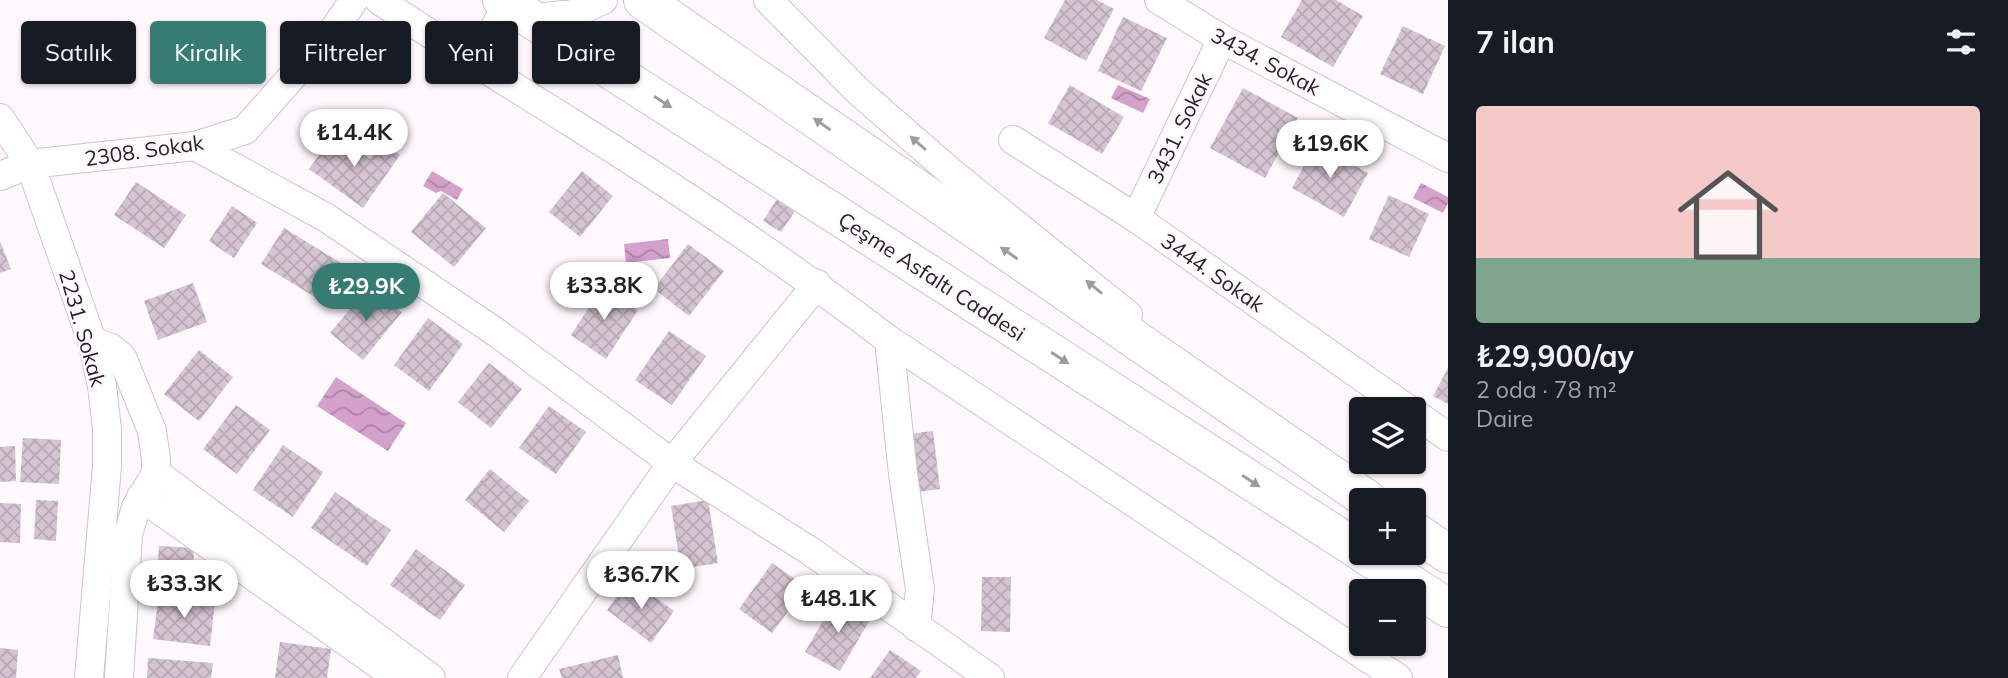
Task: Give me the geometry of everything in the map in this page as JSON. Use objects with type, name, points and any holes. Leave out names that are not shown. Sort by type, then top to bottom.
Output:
[{"type":"highway","points":[[643,0],[1350,488]]},
{"type":"highway","name":"Çeşme Asfaltı Caddesi","points":[[515,8],[1349,545]]},
{"type":"highway","points":[[1426,539],[1448,554]]},
{"type":"highway","name":"Çeşme Asfaltı Caddesi","points":[[1381,565],[1448,608]]},
{"type":"street","name":"2308. Sokak","points":[[0,176],[30,164],[195,146],[245,130],[335,28],[354,0]]},
{"type":"street","points":[[379,0],[425,31]]},
{"type":"street","points":[[515,8],[573,14],[603,0]]},
{"type":"street","points":[[768,0],[859,92],[952,173],[1319,468]]},
{"type":"street","name":"3434. Sokak","points":[[1159,0],[1222,39],[1448,158]]},
{"type":"street","name":"3431. Sokak","points":[[1136,218],[1222,39]]},
{"type":"street","points":[[507,84],[817,284],[889,340],[1398,678]]},
{"type":"street","name":"2231. Sokak","points":[[0,118],[30,164],[92,341],[102,386],[107,429],[107,466],[89,678]]},
{"type":"street","name":"3444. Sokak","points":[[1013,140],[1136,218],[1391,397]]},
{"type":"street","points":[[195,146],[325,217],[497,333],[673,463],[810,551],[990,678]]},
{"type":"street","points":[[522,678],[673,463],[817,284]]},
{"type":"street","points":[[889,340],[903,474],[920,589],[916,627]]},
{"type":"street","points":[[92,341],[111,348],[122,357],[152,431],[156,473],[141,497],[128,535],[119,678]]},
{"type":"street","points":[[1426,421],[1448,437]]},
{"type":"street","points":[[156,473],[431,678]]},
{"type":"street","points":[[141,497],[383,674]]},
{"type":"water","points":[[1118,85],[1150,99],[1143,113],[1111,98]]},
{"type":"water","points":[[432,171],[463,189],[457,200],[441,191],[436,193],[423,186]]},
{"type":"water","points":[[1421,183],[1448,197],[1443,213],[1413,198]]},
{"type":"water","points":[[668,239],[670,258],[626,263],[624,244]]},
{"type":"water","points":[[336,377],[406,423],[388,451],[317,406]]},
{"type":"building","points":[[1065,0],[1097,0],[1114,9],[1086,61],[1044,38]]},
{"type":"building","points":[[1302,0],[1336,0],[1363,16],[1333,67],[1281,37]]},
{"type":"building","points":[[1123,17],[1167,38],[1141,91],[1098,71]]},
{"type":"building","points":[[1403,26],[1445,46],[1423,94],[1380,74]]},
{"type":"building","points":[[1070,85],[1124,117],[1102,154],[1048,123]]},
{"type":"building","points":[[1243,88],[1298,118],[1265,178],[1210,148]]},
{"type":"building","points":[[335,133],[370,159],[382,143],[400,155],[363,208],[309,169]]},
{"type":"building","points":[[1316,144],[1368,173],[1344,217],[1292,188]]},
{"type":"building","points":[[582,171],[613,196],[580,237],[549,212]]},
{"type":"building","points":[[136,182],[186,215],[164,248],[114,215]]},
{"type":"building","points":[[443,193],[486,228],[454,267],[411,232]]},
{"type":"building","points":[[1389,195],[1429,214],[1409,257],[1369,239]]},
{"type":"building","points":[[777,199],[795,211],[781,232],[763,221]]},
{"type":"building","points":[[232,206],[257,223],[234,258],[209,241]]},
{"type":"building","points":[[284,228],[341,263],[318,299],[261,264]]},
{"type":"building","points":[[0,241],[11,269],[0,273]]},
{"type":"building","points":[[688,244],[724,271],[689,316],[654,289]]},
{"type":"building","points":[[193,283],[207,322],[158,340],[144,301]]},
{"type":"building","points":[[369,286],[402,312],[363,360],[330,333]]},
{"type":"building","points":[[603,286],[638,310],[606,359],[571,335]]},
{"type":"building","points":[[428,318],[463,344],[429,391],[394,365]]},
{"type":"building","points":[[669,331],[706,356],[672,405],[635,380]]},
{"type":"building","points":[[199,350],[233,377],[199,421],[164,394]]},
{"type":"building","points":[[489,363],[522,389],[491,428],[458,402]]},
{"type":"building","points":[[1448,368],[1448,404],[1433,396]]},
{"type":"building","points":[[236,405],[270,430],[237,474],[203,449]]},
{"type":"building","points":[[549,406],[586,432],[556,474],[519,448]]},
{"type":"building","points":[[933,431],[940,489],[917,492],[909,434]]},
{"type":"building","points":[[23,438],[61,440],[59,484],[20,482]]},
{"type":"building","points":[[283,445],[323,472],[293,517],[253,490]]},
{"type":"building","points":[[15,446],[16,481],[0,482],[0,447]]},
{"type":"building","points":[[490,469],[529,501],[504,532],[465,500]]},
{"type":"building","points":[[335,492],[391,530],[367,566],[311,528]]},
{"type":"building","points":[[36,500],[58,501],[56,541],[34,539]]},
{"type":"building","points":[[708,500],[718,563],[681,569],[671,506]]},
{"type":"building","points":[[0,503],[21,504],[20,543],[0,542]]},
{"type":"building","points":[[159,546],[194,548],[193,578],[157,576]]},
{"type":"building","points":[[416,549],[465,585],[440,620],[390,585]]},
{"type":"building","points":[[772,563],[806,587],[772,633],[739,609]]},
{"type":"building","points":[[982,577],[1011,577],[1010,632],[981,631]]},
{"type":"building","points":[[630,579],[674,611],[651,643],[607,610]]},
{"type":"building","points":[[159,594],[215,601],[210,646],[153,639]]},
{"type":"building","points":[[836,598],[871,618],[840,671],[805,652]]},
{"type":"building","points":[[280,642],[331,649],[327,678],[275,678]]},
{"type":"building","points":[[0,648],[18,650],[16,678],[0,678]]},
{"type":"building","points":[[890,650],[921,671],[916,678],[870,678]]},
{"type":"building","points":[[618,655],[623,678],[562,678],[559,669]]},
{"type":"building","points":[[148,658],[213,663],[211,678],[147,678]]}]
